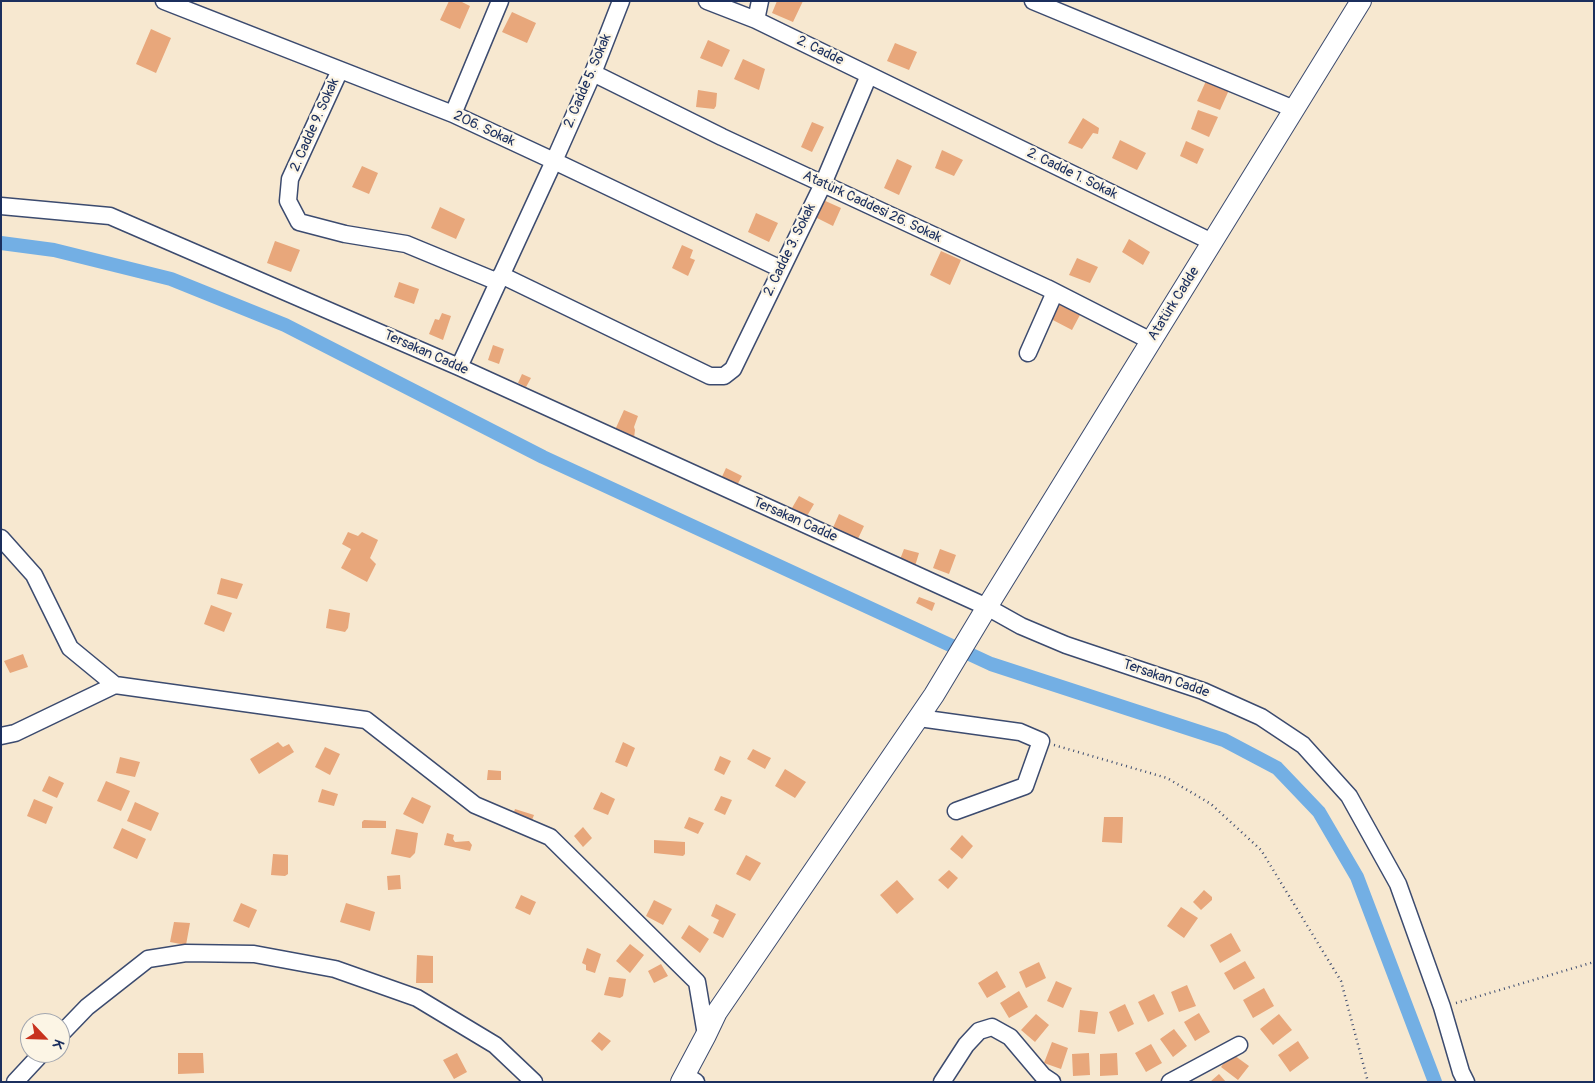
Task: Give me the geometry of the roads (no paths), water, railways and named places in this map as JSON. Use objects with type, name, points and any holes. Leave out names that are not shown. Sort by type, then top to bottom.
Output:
[{"type":"main road","name":"Atatürk Cadde","points":[[687,1079],[717,1012],[934,695],[1361,1]]},
{"type":"street","name":"206. Sokak","points":[[164,1],[453,114],[781,269]]},
{"type":"street","points":[[453,114],[500,1]]},
{"type":"street","name":"2. Cadde 5. Sokak","points":[[554,161],[593,73],[621,1]]},
{"type":"street","name":"2. Cadde","points":[[707,1],[756,20],[932,105]]},
{"type":"street","points":[[756,20],[760,1]]},
{"type":"street","points":[[1033,1],[1294,109]]},
{"type":"street","name":"2. Cadde 9. Sokak","points":[[340,70],[290,179],[288,201],[299,222],[345,234],[406,244],[500,279]]},
{"type":"street","name":"Atatürk Caddesi 26. Sokak","points":[[593,73],[722,137],[1055,292],[1151,341]]},
{"type":"street","name":"2. Cadde 3. Sokak","points":[[500,279],[710,376],[724,376],[733,369],[823,184],[869,74]]},
{"type":"street","name":"2. Cadde 1. Sokak","points":[[932,105],[1212,242]]},
{"type":"street","points":[[459,367],[554,161]]},
{"type":"street","name":"Tersakan Cadde","points":[[1,206],[110,216],[459,367],[987,607],[1021,626],[1066,645],[1203,691],[1261,717],[1303,744],[1350,796],[1398,884],[1442,1007],[1461,1072],[1466,1082]]},
{"type":"street","points":[[1028,353],[1055,292]]},
{"type":"street","points":[[1,538],[34,575],[70,648],[115,685],[366,720],[475,805],[550,837],[696,982],[706,1035]]},
{"type":"street","points":[[1,736],[15,733],[115,685]]},
{"type":"street","points":[[918,718],[1020,732],[1041,741],[1026,786],[956,811]]},
{"type":"street","points":[[70,1025],[87,1007],[148,959],[186,953],[254,954],[335,969],[417,998],[495,1045],[534,1082]]},
{"type":"street","points":[[942,1082],[966,1045],[979,1031],[992,1027],[1010,1037],[1043,1076],[1052,1082]]},
{"type":"street","points":[[1170,1082],[1238,1045]]},
{"type":"street","points":[[15,1082],[33,1063]]},
{"type":"waterway","points":[[1,243],[54,250],[171,279],[285,325],[543,457],[991,664],[1224,740],[1277,768],[1319,812],[1357,877],[1435,1082]]}]
